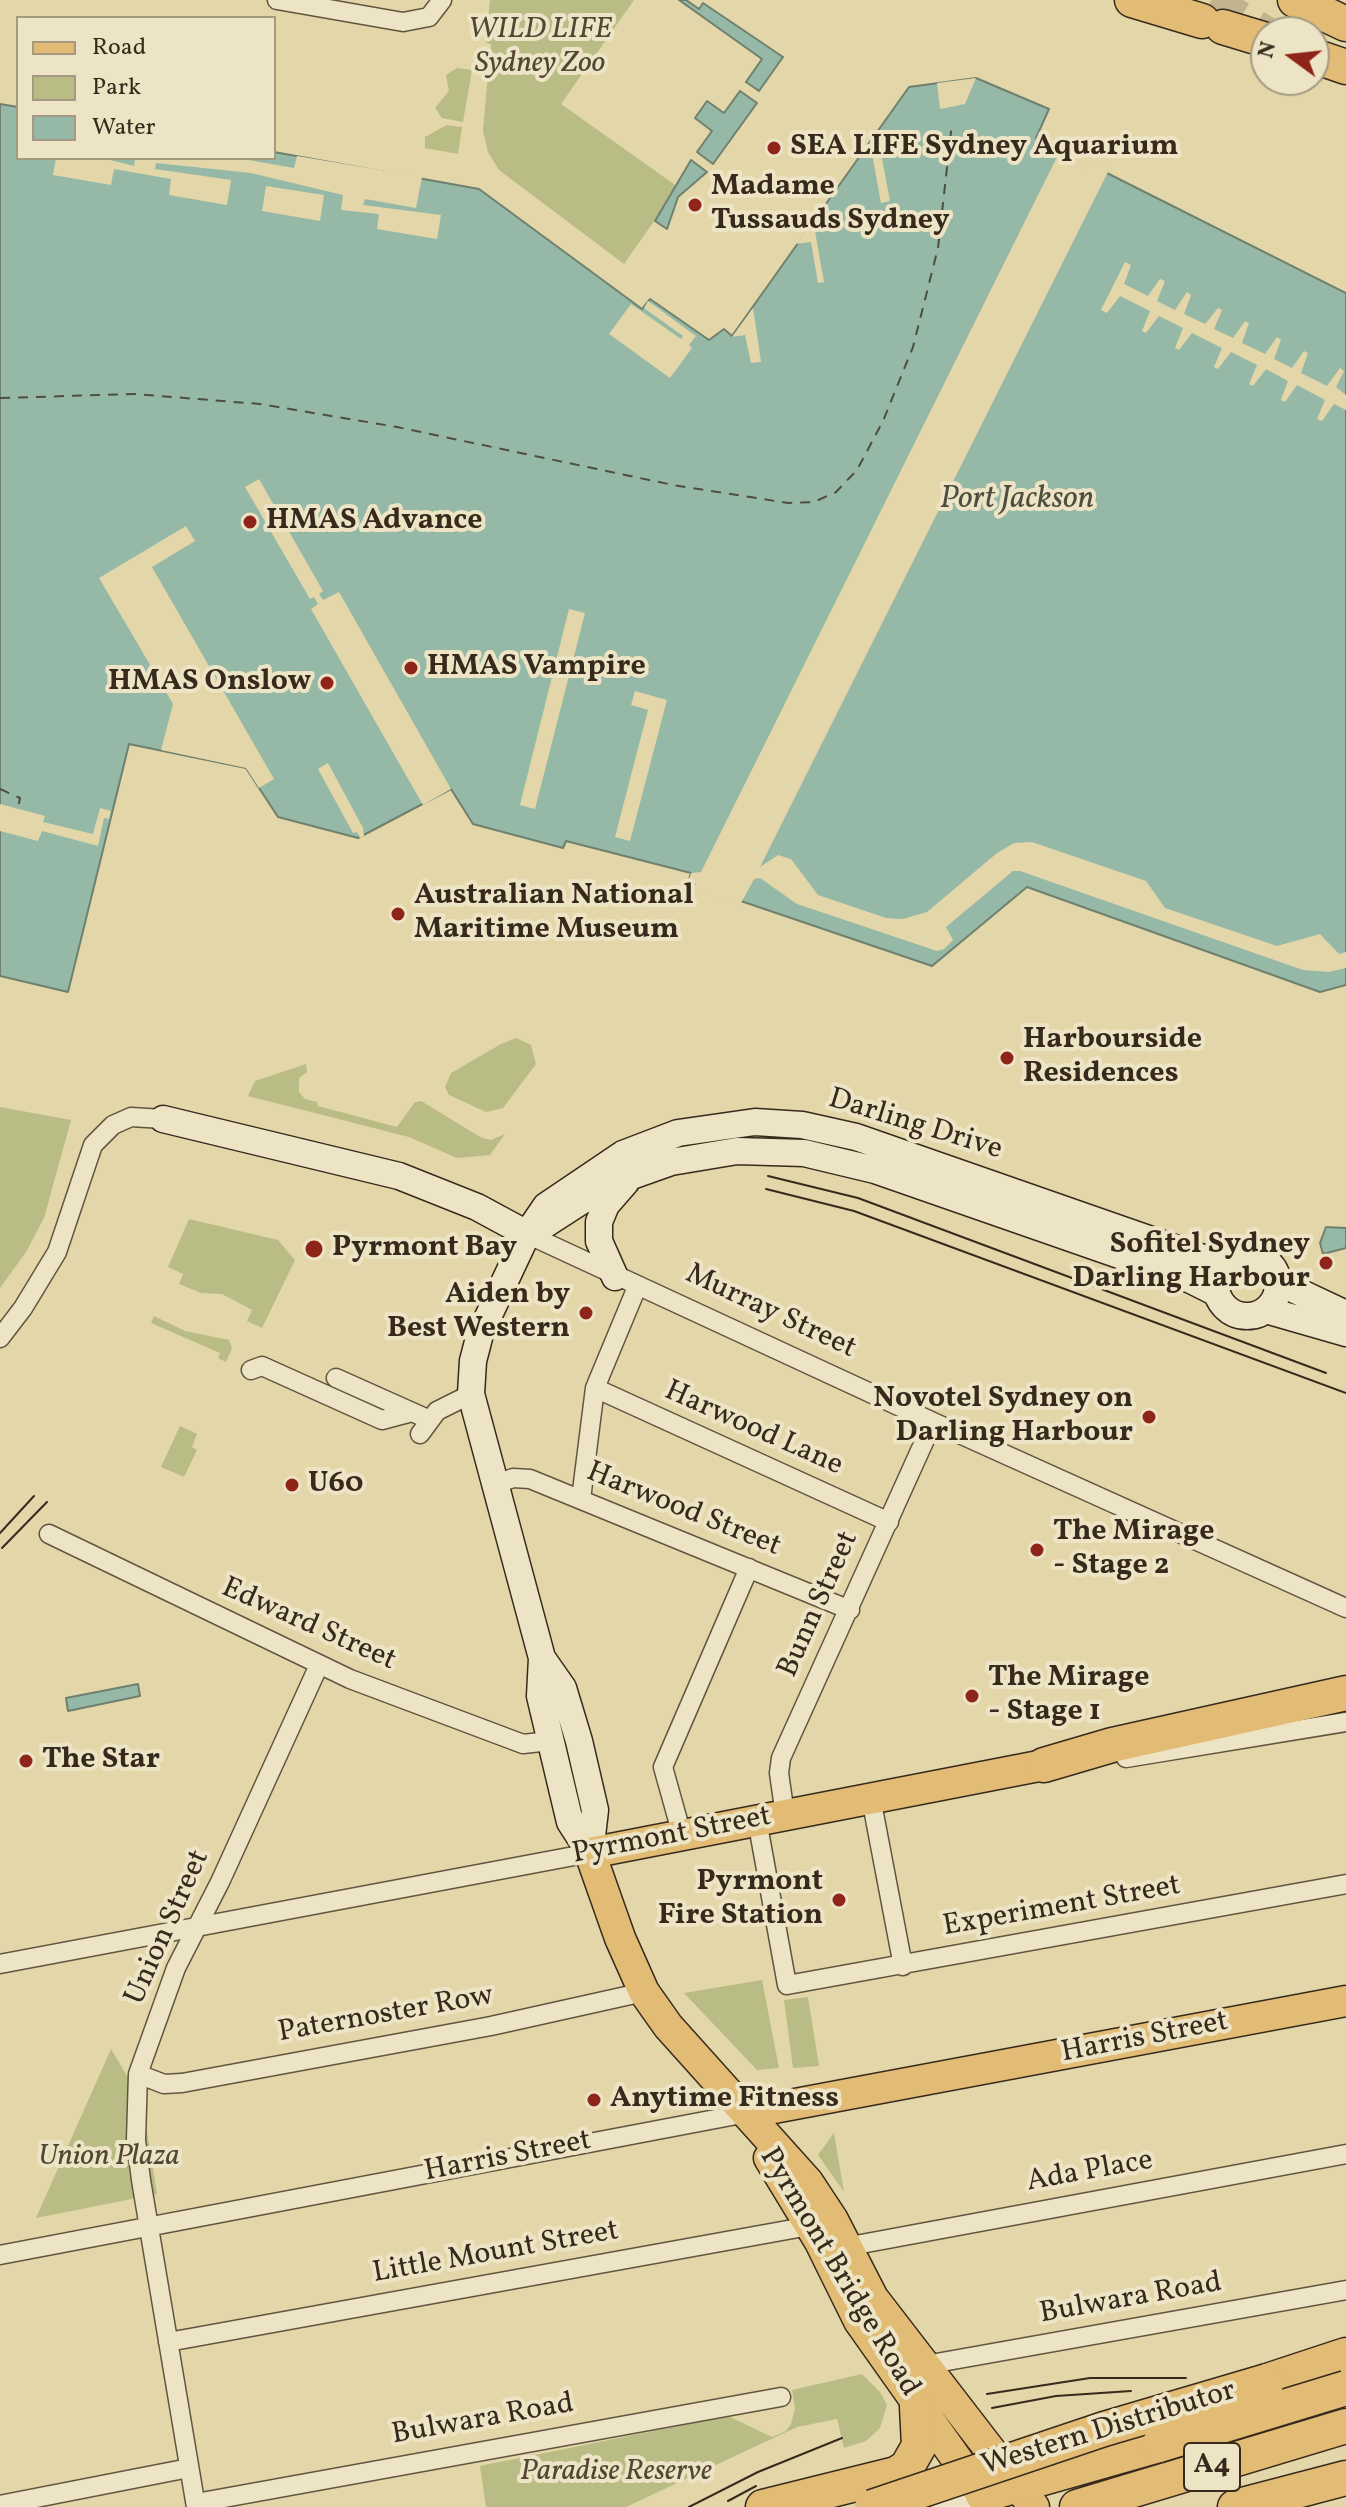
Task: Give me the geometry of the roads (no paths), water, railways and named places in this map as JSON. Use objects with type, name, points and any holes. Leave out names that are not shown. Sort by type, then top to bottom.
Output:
[{"type":"highway","points":[[1132,0],[1211,12],[1250,32]]},
{"type":"highway","points":[[1295,0],[1346,24]]},
{"type":"highway","points":[[1333,0],[1346,8]]},
{"type":"highway","points":[[1044,1765],[1112,1745],[1346,1693]]},
{"type":"highway","name":"Western Distributor","points":[[872,2507],[1104,2429],[1346,2355]]},
{"type":"highway","points":[[1006,2499],[1159,2445],[1346,2388]]},
{"type":"highway","points":[[764,2507],[896,2474],[915,2457],[919,2446],[917,2407]]},
{"type":"highway","name":"A4","points":[[1077,2507],[1346,2426]]},
{"type":"highway","points":[[1235,2507],[1346,2478]]},
{"type":"main road","name":"Pyrmont Street","points":[[590,1853],[1044,1765]]},
{"type":"main road","name":"Pyrmont Bridge Road","points":[[590,1853],[620,1938],[644,1992],[668,2026],[786,2153],[830,2231],[873,2298],[925,2365],[1006,2499]]},
{"type":"main road","name":"Harris Street","points":[[747,2113],[1346,2001]]},
{"type":"main road","name":"Pyrmont Bridge Road","points":[[830,2231],[859,2321],[917,2407],[1006,2499]]},
{"type":"street","points":[[277,0],[403,22],[429,17],[442,0]]},
{"type":"street","points":[[0,1338],[23,1308],[57,1252],[93,1145],[113,1125],[131,1117],[163,1119]]},
{"type":"street","name":"Murray Street","points":[[163,1119],[399,1176],[477,1207],[626,1282],[1343,1609]]},
{"type":"street","name":"Darling Drive","points":[[527,1234],[546,1206],[572,1185],[644,1145],[702,1128],[755,1122],[802,1125],[856,1137],[1217,1293]]},
{"type":"street","name":"Darling Drive","points":[[527,1234],[560,1217],[606,1185],[671,1162],[737,1151],[804,1153],[996,1198],[1223,1265]]},
{"type":"street","points":[[581,1499],[595,1388],[626,1282],[599,1241],[599,1222],[612,1196],[639,1174]]},
{"type":"street","name":"Pyrmont Bridge Road","points":[[527,1234],[480,1334],[473,1361],[471,1394],[542,1658],[540,1696],[570,1822],[590,1853]]},
{"type":"street","points":[[1238,1255],[1256,1255],[1271,1265],[1278,1282],[1278,1293],[1266,1310],[1247,1317],[1237,1315],[1221,1303],[1216,1283],[1223,1265],[1238,1255]]},
{"type":"street","points":[[1278,1282],[1346,1314]]},
{"type":"street","points":[[1266,1310],[1346,1333]]},
{"type":"street","points":[[251,1370],[262,1366],[382,1420],[412,1412]]},
{"type":"street","points":[[336,1378],[412,1412],[425,1427],[437,1411],[471,1394]]},
{"type":"street","name":"Harwood Lane","points":[[595,1388],[889,1522]]},
{"type":"street","name":"Bunn Street","points":[[787,1985],[771,1818],[781,1758],[933,1422]]},
{"type":"street","name":"Harwood Street","points":[[494,1485],[513,1478],[530,1479],[850,1610]]},
{"type":"street","name":"Edward Street","points":[[49,1534],[319,1665],[523,1744],[550,1741]]},
{"type":"street","points":[[682,1835],[663,1767],[749,1568]]},
{"type":"street","name":"Pyrmont Bridge Road","points":[[542,1658],[563,1688],[579,1741],[595,1810],[590,1853]]},
{"type":"street","name":"Union Street","points":[[196,2505],[136,2140],[138,2074],[176,1968],[198,1928],[319,1665]]},
{"type":"street","name":"Pyrmont Street","points":[[1044,1765],[1119,1759],[1346,1722]]},
{"type":"street","points":[[871,1798],[903,1966]]},
{"type":"street","name":"Pyrmont Street","points":[[0,1964],[590,1853]]},
{"type":"street","name":"Experiment Street","points":[[787,1985],[1346,1884]]},
{"type":"street","name":"Paternoster Row","points":[[138,2074],[164,2084],[182,2083],[491,2026],[644,1992]]},
{"type":"street","name":"Harris Street","points":[[0,2255],[747,2113]]},
{"type":"street","name":"Ada Place","points":[[830,2231],[1346,2154]]},
{"type":"street","name":"Little Mount Street","points":[[168,2342],[830,2231]]},
{"type":"street","name":"Bulwara Road","points":[[925,2365],[1346,2290]]},
{"type":"street","name":"Bulwara Road","points":[[196,2505],[781,2397]]},
{"type":"street","points":[[0,2505],[189,2468]]},
{"type":"street","points":[[940,2507],[1006,2499]]},
{"type":"water","points":[[679,0],[686,0],[699,9],[703,3],[783,57],[759,91],[746,82],[762,59]]},
{"type":"water","name":"Port Jackson","points":[[976,78],[1049,109],[1036,138],[1075,158],[1070,168],[1085,176],[1091,165],[1346,293],[1346,985],[1320,992],[1027,887],[932,966],[688,883],[691,873],[566,841],[563,848],[473,824],[451,789],[358,838],[278,817],[246,768],[129,744],[68,992],[0,976],[0,104],[16,107],[16,160],[276,160],[276,152],[479,189],[642,309],[650,299],[709,340],[724,329],[732,336],[909,87]]},
{"type":"water","points":[[740,91],[757,103],[713,164],[697,152],[712,131],[695,118],[707,101],[724,113]]},
{"type":"water","points":[[691,160],[707,172],[678,197],[667,229],[655,221]]},
{"type":"water","points":[[1326,1227],[1346,1228],[1346,1248],[1323,1254],[1320,1243]]},
{"type":"water","points":[[138,1684],[140,1696],[68,1711],[66,1698]]},
{"type":"tunnel","points":[[1211,1],[1250,24]]},
{"type":"tram line","points":[[768,1176],[858,1198],[1326,1373]]},
{"type":"tram line","points":[[766,1189],[854,1211],[1346,1393]]},
{"type":"tram line","points":[[0,1533],[34,1496]]},
{"type":"tram line","points":[[2,1548],[47,1502]]},
{"type":"tram line","points":[[987,2394],[1090,2378],[1186,2378]]},
{"type":"tram line","points":[[992,2408],[1056,2396],[1131,2391]]},
{"type":"tram line","points":[[689,2507],[758,2472],[842,2438]]},
{"type":"tram line","points":[[728,2501],[756,2486]]},
{"type":"place","name":"SEA LIFE Sydney Aquarium","points":[[774,148]]},
{"type":"place","name":"Madame Tussauds Sydney","points":[[695,205]]},
{"type":"place","name":"HMAS Advance","points":[[250,522]]},
{"type":"place","name":"HMAS Vampire","points":[[411,668]]},
{"type":"place","name":"HMAS Onslow","points":[[327,683]]},
{"type":"place","name":"Australian National Maritime Museum","points":[[398,914]]},
{"type":"place","name":"Harbourside Residences","points":[[1007,1058]]},
{"type":"place","name":"Pyrmont Bay","points":[[314,1249]]},
{"type":"place","name":"Sofitel Sydney Darling Harbour","points":[[1326,1263]]},
{"type":"place","name":"Aiden by Best Western","points":[[586,1313]]},
{"type":"place","name":"Novotel Sydney on Darling Harbour","points":[[1149,1417]]},
{"type":"place","name":"U60","points":[[292,1485]]},
{"type":"place","name":"The Mirage - Stage 2","points":[[1037,1550]]},
{"type":"place","name":"The Mirage - Stage 1","points":[[972,1696]]},
{"type":"place","name":"The Star","points":[[26,1761]]},
{"type":"place","name":"Pyrmont Fire Station","points":[[839,1900]]},
{"type":"place","name":"Anytime Fitness","points":[[594,2100]]},
{"type":"park label","name":"WILD LIFE Sydney Zoo","points":[[540,48]]},
{"type":"park label","name":"Union Plaza","points":[[109,2158]]},
{"type":"park label","name":"Paradise Reserve","points":[[616,2473]]}]
